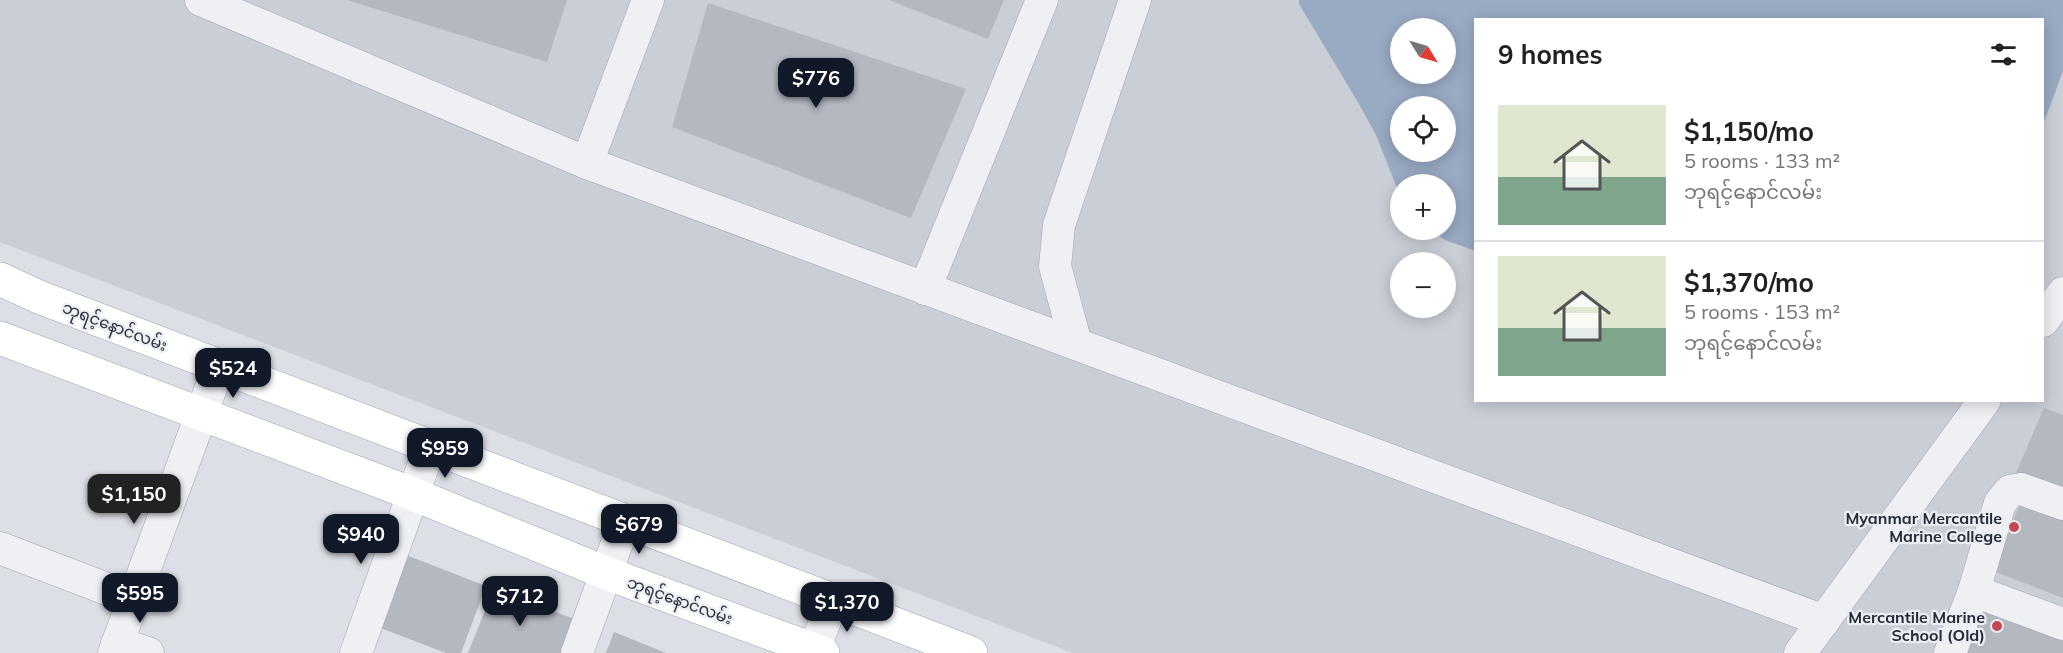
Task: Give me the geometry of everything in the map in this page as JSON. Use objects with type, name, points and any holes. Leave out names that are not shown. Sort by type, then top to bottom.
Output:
[{"type":"main road","name":"ဘုရင့်နောင်လမ်း","points":[[0,279],[39,297],[971,653]]},
{"type":"main road","name":"ဘုရင့်နောင်လမ်း","points":[[0,338],[413,494],[606,573],[817,652]]},
{"type":"street","points":[[201,0],[587,163],[1824,621]]},
{"type":"street","points":[[587,163],[648,0]]},
{"type":"street","points":[[925,289],[1042,0]]},
{"type":"street","points":[[1076,344],[1055,267],[1059,225],[1135,0]]},
{"type":"street","points":[[2044,320],[2063,293]]},
{"type":"street","points":[[148,653],[116,648],[219,366]]},
{"type":"street","points":[[1800,653],[1984,402]]},
{"type":"street","points":[[356,653],[430,447]]},
{"type":"street","points":[[1950,653],[1974,591],[2000,503],[2010,491],[2021,489],[2063,504]]},
{"type":"street","points":[[577,653],[625,521]]},
{"type":"street","points":[[0,548],[133,599]]},
{"type":"street","points":[[1974,591],[2063,624]]},
{"type":"street","points":[[817,652],[832,600]]},
{"type":"shaded area","points":[[0,0],[2063,0],[2063,653],[1073,653],[0,242]]},
{"type":"water","points":[[1299,0],[2063,0],[2063,71],[2044,122],[2044,18],[1474,18],[1474,250],[1445,240],[1456,240],[1456,174],[1391,174],[1376,135],[1299,4]]},
{"type":"building","points":[[347,0],[567,0],[547,62]]},
{"type":"building","points":[[889,0],[1004,0],[988,39]]},
{"type":"building","points":[[708,3],[966,89],[911,218],[672,127]]},
{"type":"building","points":[[2044,408],[2063,415],[2063,498],[2012,482]]},
{"type":"building","points":[[2020,504],[2063,520],[2063,598],[1993,571]]},
{"type":"building","points":[[406,555],[486,586],[461,653],[446,653],[378,627]]},
{"type":"building","points":[[494,588],[574,619],[561,653],[468,653]]},
{"type":"building","name":"Mercantile Marine School (Old)","points":[[1979,610],[2063,641],[2063,653],[1961,653]]},
{"type":"building","points":[[614,632],[666,653],[606,653]]},
{"type":"place","name":"Myanmar Mercantile Marine College","points":[[2014,527]]},
{"type":"place","name":"Mercantile Marine School (Old)","points":[[1997,626]]}]
